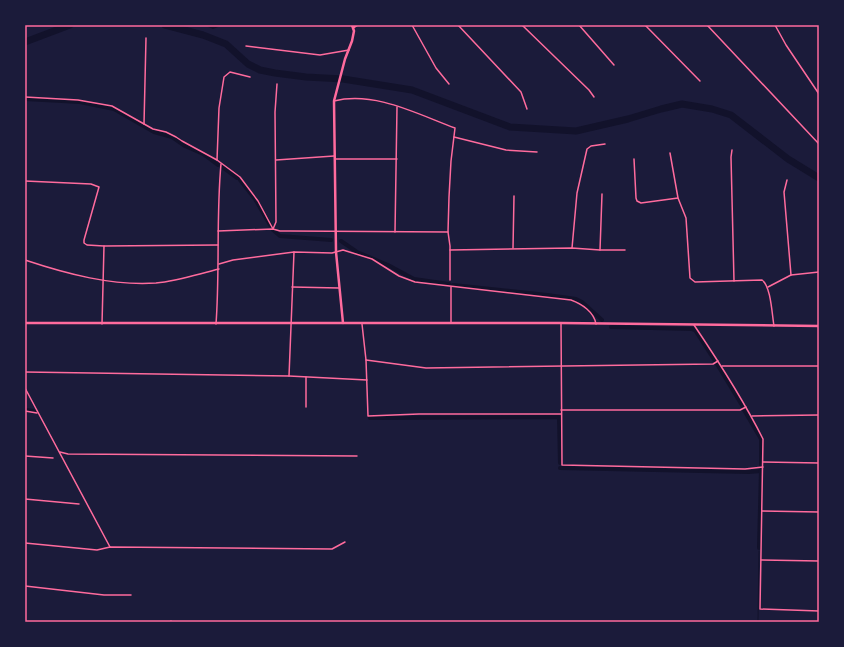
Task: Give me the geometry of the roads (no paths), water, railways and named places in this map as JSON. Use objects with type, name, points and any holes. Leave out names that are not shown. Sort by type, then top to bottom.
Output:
[{"type":"main road","points":[[343,323],[336,252],[334,99],[345,59],[352,41],[353,26],[357,25]]},
{"type":"main road","points":[[25,323],[561,323],[819,326]]},
{"type":"street","points":[[412,25],[436,68],[449,84]]},
{"type":"street","points":[[458,25],[521,92],[527,109]]},
{"type":"street","points":[[522,25],[589,90],[594,97]]},
{"type":"street","points":[[579,25],[614,65]]},
{"type":"street","points":[[645,25],[700,81]]},
{"type":"street","points":[[707,25],[819,144]]},
{"type":"street","points":[[775,25],[786,45],[819,94]]},
{"type":"street","points":[[144,124],[146,38]]},
{"type":"street","points":[[246,46],[320,55],[349,50]]},
{"type":"street","points":[[217,160],[218,108],[224,77],[230,72],[250,77]]},
{"type":"street","points":[[273,229],[276,222],[275,112],[277,84]]},
{"type":"street","points":[[25,97],[78,100],[112,106],[153,129],[166,132],[176,137],[217,160],[240,177],[258,201],[273,229]]},
{"type":"street","points":[[334,99],[362,98],[397,107],[455,128],[451,160],[448,232],[450,250],[450,280]]},
{"type":"street","points":[[395,232],[397,107]]},
{"type":"street","points":[[454,137],[506,150],[537,152]]},
{"type":"street","points":[[572,248],[577,193],[587,149],[591,146],[605,144]]},
{"type":"street","points":[[732,150],[731,178],[734,280]]},
{"type":"street","points":[[670,153],[678,198],[686,218],[690,278],[692,281],[762,280],[768,287],[774,326]]},
{"type":"street","points":[[276,160],[334,157],[397,159]]},
{"type":"street","points":[[634,159],[637,201],[641,203],[678,198]]},
{"type":"street","points":[[216,324],[219,269],[218,192],[221,164]]},
{"type":"street","points":[[787,180],[784,192],[791,275]]},
{"type":"street","points":[[25,181],[91,184],[99,187],[84,243],[87,245],[218,245]]},
{"type":"street","points":[[600,250],[602,194]]},
{"type":"street","points":[[513,248],[514,196]]},
{"type":"street","points":[[218,231],[273,229],[280,231],[336,232],[448,232]]},
{"type":"street","points":[[102,324],[104,246]]},
{"type":"street","points":[[450,250],[513,248],[625,250]]},
{"type":"street","points":[[219,264],[233,260],[294,252],[336,252],[343,250],[366,257],[399,276],[415,282],[571,300],[586,308],[596,324]]},
{"type":"street","points":[[288,376],[294,252]]},
{"type":"street","points":[[25,260],[55,270],[102,280],[155,283],[176,280],[219,269]]},
{"type":"street","points":[[768,287],[791,275],[819,272]]},
{"type":"street","points":[[292,287],[340,288]]},
{"type":"street","points":[[451,287],[452,323]]},
{"type":"street","points":[[561,323],[562,465],[745,469],[763,467]]},
{"type":"street","points":[[362,324],[366,360],[368,416],[420,414],[561,414]]},
{"type":"street","points":[[694,325],[722,366],[752,416],[763,439],[760,609],[819,611]]},
{"type":"street","points":[[366,360],[426,368],[713,364],[718,361]]},
{"type":"street","points":[[722,366],[819,366]]},
{"type":"street","points":[[25,372],[288,376],[367,380]]},
{"type":"street","points":[[306,377],[306,407]]},
{"type":"street","points":[[25,388],[110,547]]},
{"type":"street","points":[[561,410],[740,410],[746,407]]},
{"type":"street","points":[[25,411],[38,413]]},
{"type":"street","points":[[752,416],[819,415]]},
{"type":"street","points":[[60,452],[68,454],[357,456]]},
{"type":"street","points":[[25,456],[53,458]]},
{"type":"street","points":[[763,462],[819,463]]},
{"type":"street","points":[[25,499],[79,504]]},
{"type":"street","points":[[762,511],[819,512]]},
{"type":"street","points":[[25,543],[97,550],[110,547],[332,549],[345,542]]},
{"type":"street","points":[[760,560],[819,561]]},
{"type":"street","points":[[25,586],[104,595],[131,596]]},
{"type":"waterway","points":[[25,42],[70,25]]},
{"type":"waterway","points":[[165,25],[203,35],[226,44],[248,64],[260,70],[306,77],[343,79],[412,90],[510,127],[576,131],[628,119],[682,104],[712,109],[731,115],[788,159],[819,178]]},
{"type":"waterway","points":[[209,25],[213,27],[218,25]]},
{"type":"waterway","points":[[25,99],[80,102],[114,109],[154,132],[172,137],[185,146],[203,154],[218,165]]},
{"type":"waterway","points":[[222,167],[237,178]]},
{"type":"waterway","points":[[240,180],[255,199],[270,225]]},
{"type":"waterway","points":[[273,230],[280,236],[331,240]]},
{"type":"waterway","points":[[341,241],[357,252],[388,265],[414,279],[449,284]]},
{"type":"waterway","points":[[453,285],[576,299],[582,302],[602,320]]},
{"type":"waterway","points":[[611,327],[692,329],[695,330],[715,361]]},
{"type":"waterway","points":[[717,364],[743,407]]},
{"type":"waterway","points":[[25,410],[34,411]]},
{"type":"waterway","points":[[744,410],[761,439],[761,465]]},
{"type":"waterway","points":[[370,418],[559,417],[560,463]]},
{"type":"waterway","points":[[560,468],[761,471]]},
{"type":"waterway","points":[[759,548],[761,470]]},
{"type":"waterway","points":[[758,622],[759,551]]}]
